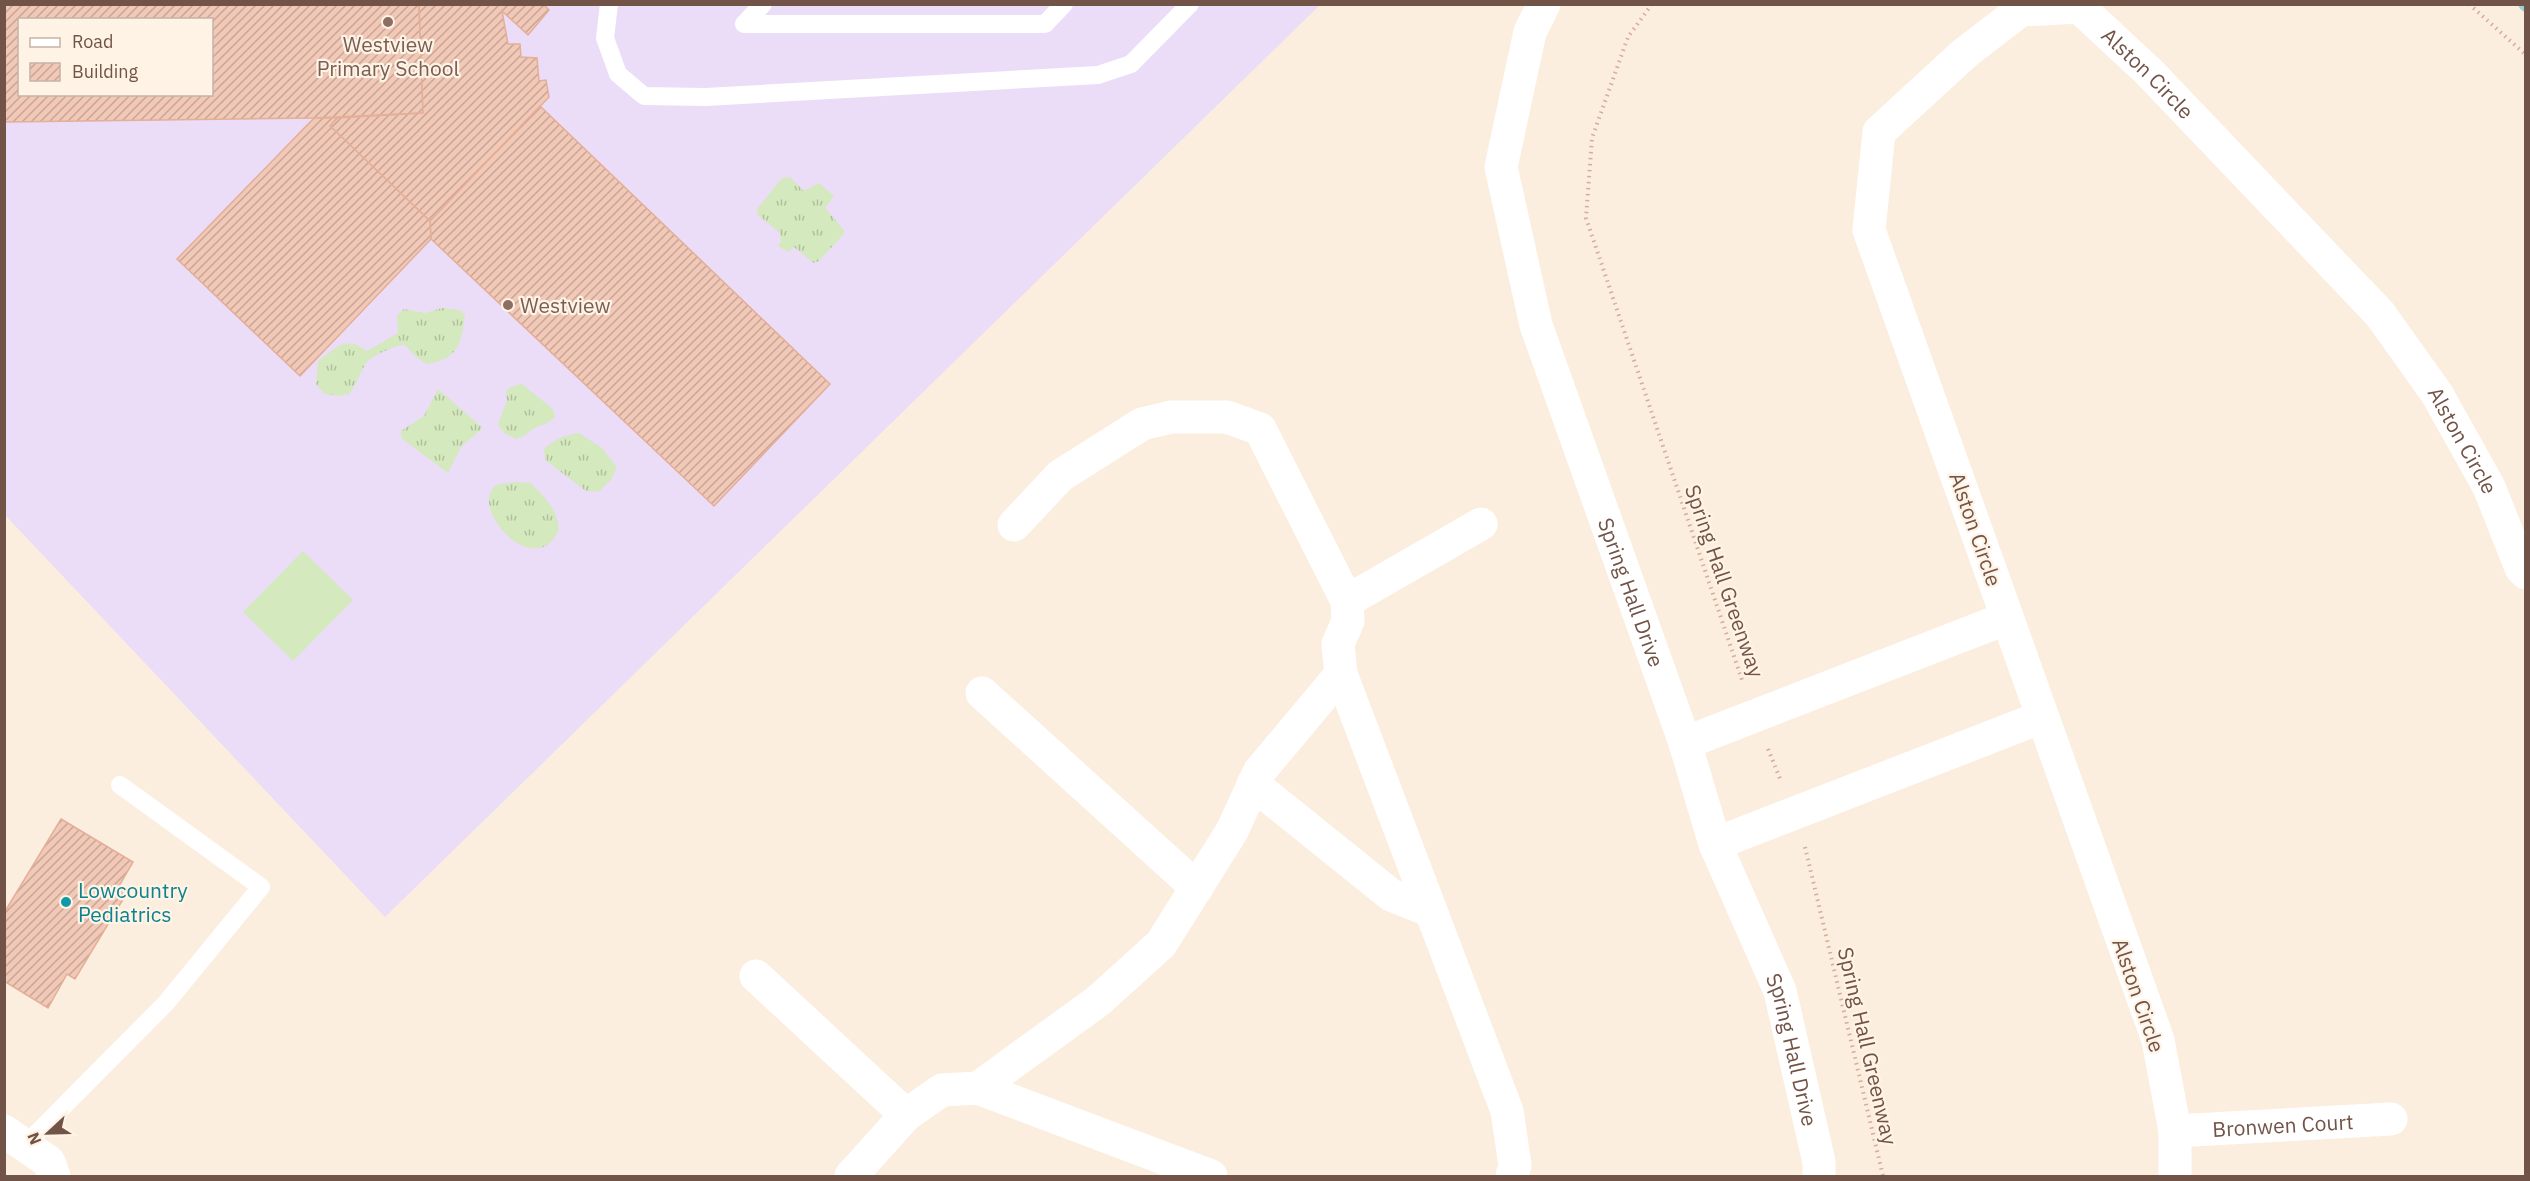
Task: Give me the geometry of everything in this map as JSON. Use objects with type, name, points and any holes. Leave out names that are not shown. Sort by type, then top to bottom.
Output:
[{"type":"street","name":"Spring Hall Drive","points":[[1544,4],[1530,32],[1501,167],[1536,325],[1685,743],[1715,844],[1780,991],[1819,1162],[1819,1176]]},
{"type":"street","name":"Alston Circle","points":[[2175,1176],[2175,1131],[2158,1040],[1869,230],[1879,132],[1965,53],[2021,10],[2079,7],[2149,72],[2380,314],[2437,394],[2488,487],[2521,568],[2526,573]]},
{"type":"street","points":[[1014,525],[1060,476],[1142,424],[1171,417],[1227,417],[1260,429],[1347,602],[1348,621],[1338,644],[1341,674],[1507,1111],[1515,1165],[1512,1176]]},
{"type":"street","points":[[1347,602],[1481,524]]},
{"type":"street","points":[[1685,743],[2007,618]]},
{"type":"street","points":[[978,1088],[1098,1001],[1161,944],[1232,831],[1259,772],[1341,674]]},
{"type":"street","points":[[982,693],[1197,888]]},
{"type":"street","points":[[1715,844],[2042,717]]},
{"type":"street","points":[[1254,784],[1391,895],[1431,911]]},
{"type":"street","points":[[756,976],[906,1115]]},
{"type":"street","points":[[851,1176],[906,1115],[942,1090],[978,1088],[1211,1176]]},
{"type":"street","name":"Bronwen Court","points":[[2175,1131],[2391,1119]]},
{"type":"street","points":[[15,1138],[49,1162],[54,1176]]},
{"type":"lane","points":[[609,4],[605,38],[618,74],[644,96],[706,97],[1098,75],[1131,64],[1190,4]]},
{"type":"lane","points":[[763,4],[744,24],[1045,24],[1064,4]]},
{"type":"lane","points":[[15,1138],[166,1003],[261,887],[120,785]]},
{"type":"path","name":"Spring Hall Greenway","points":[[1652,4],[1628,37],[1592,138],[1586,218],[1755,716],[1807,853],[1883,1176]]},
{"type":"path","points":[[2469,4],[2526,55]]},
{"type":"shaded area","name":"Westview","points":[[5,5],[1320,5],[385,917],[5,515]]},
{"type":"green space","points":[[790,177],[804,191],[819,183],[834,196],[825,208],[844,230],[843,235],[819,261],[814,263],[794,247],[788,252],[778,246],[781,242],[780,233],[757,214],[757,209],[782,178]]},
{"type":"green space","points":[[442,308],[460,310],[465,315],[460,341],[452,354],[446,358],[427,364],[416,357],[405,345],[401,345],[368,360],[349,394],[339,396],[325,394],[316,384],[318,361],[336,348],[353,344],[367,351],[398,333],[397,315],[404,309],[425,313]]},
{"type":"green space","points":[[522,384],[553,409],[555,417],[550,422],[516,439],[504,433],[498,424],[507,401],[506,391]]},
{"type":"green space","points":[[438,389],[483,428],[461,447],[448,473],[401,438],[401,431],[424,416]]},
{"type":"green space","points":[[579,433],[602,448],[617,467],[611,480],[598,492],[586,491],[545,460],[544,449],[560,438]]},
{"type":"green space","points":[[514,482],[531,483],[546,499],[556,516],[559,530],[546,546],[534,548],[515,542],[493,517],[490,493],[495,485]]},
{"type":"green space","points":[[303,551],[353,600],[293,661],[243,612]]},
{"type":"building","points":[[4,4],[419,4],[423,113],[314,118],[4,122]]},
{"type":"building","points":[[419,4],[543,4],[549,10],[528,35],[502,11],[508,44],[520,44],[521,57],[537,58],[539,81],[546,80],[549,97],[430,221],[330,126],[337,118],[423,113]]},
{"type":"building","points":[[540,106],[830,384],[714,506],[431,239],[430,221]]},
{"type":"building","points":[[314,118],[337,118],[330,126],[430,221],[431,239],[300,376],[177,259]]},
{"type":"building","name":"Lowcountry Pediatrics","points":[[61,819],[133,862],[119,886],[128,891],[75,979],[67,974],[48,1008],[4,981],[4,913]]},
{"type":"place","name":"Westview Primary School","points":[[388,22]]},
{"type":"place","name":"Westview","points":[[508,305]]},
{"type":"place","name":"Lowcountry Pediatrics","points":[[66,902]]}]
